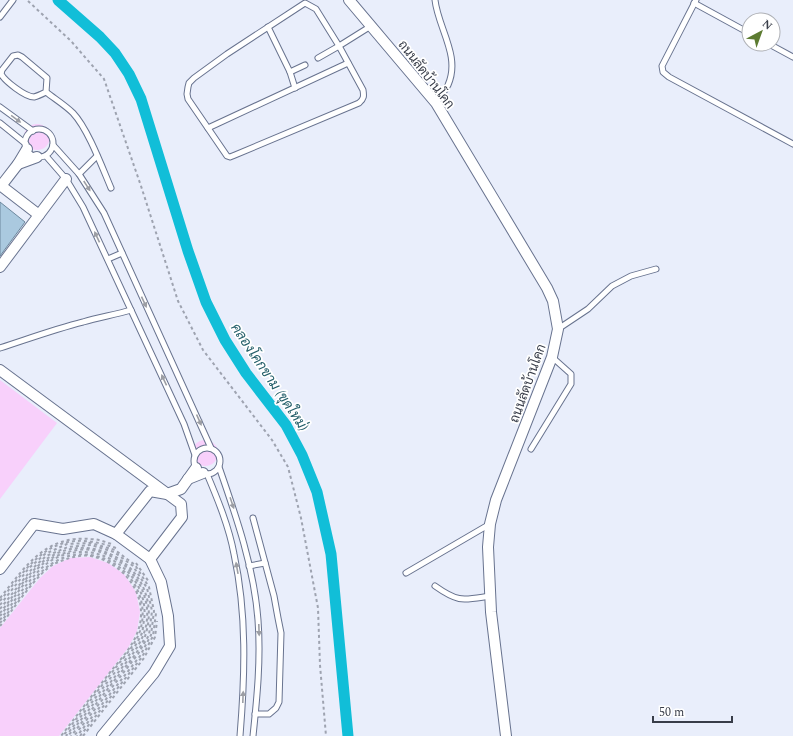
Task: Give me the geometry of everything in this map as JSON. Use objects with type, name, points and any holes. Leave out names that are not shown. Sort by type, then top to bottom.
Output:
[{"type":"street","name":"ถนนลัดบ้านโคก","points":[[349,0],[436,103],[547,288],[553,301],[558,329],[552,357],[496,500],[490,524],[488,547],[491,612],[506,736]]},
{"type":"street","points":[[26,146],[18,164],[1,186],[39,215]]},
{"type":"street","points":[[18,164],[41,156]]},
{"type":"street","points":[[0,267],[66,179]]},
{"type":"street","points":[[0,370],[181,504]]},
{"type":"street","points":[[150,559],[182,517],[181,489],[188,479],[202,472]]},
{"type":"street","points":[[116,534],[150,491],[167,494],[181,489]]},
{"type":"street","points":[[0,569],[34,524],[63,529],[94,524],[116,534],[150,559],[161,582],[168,616],[170,646],[154,673],[102,736]]},
{"type":"lane","points":[[0,17],[13,0]]},
{"type":"lane","points":[[435,0],[436,11],[452,52],[452,64],[448,84],[436,103]]},
{"type":"lane","points":[[741,28],[695,2],[662,66],[663,72],[669,77],[793,144]]},
{"type":"lane","points":[[305,3],[316,9],[339,46],[363,90],[363,100],[230,157],[224,152],[188,99],[187,94],[190,83],[227,54],[268,27],[305,3]]},
{"type":"lane","points":[[318,58],[371,26]]},
{"type":"lane","points":[[268,27],[290,72],[295,88]]},
{"type":"lane","points":[[781,50],[793,57]]},
{"type":"lane","points":[[18,55],[47,78],[46,92],[37,96],[27,96],[4,79],[1,74],[2,70],[13,56],[18,55]]},
{"type":"lane","points":[[208,128],[348,63]]},
{"type":"lane","points":[[290,72],[305,64]]},
{"type":"lane","points":[[46,92],[73,113],[98,156],[111,188]]},
{"type":"lane","points":[[0,107],[33,131]]},
{"type":"lane","points":[[0,123],[26,146],[29,153],[41,156],[66,179],[83,207],[184,424],[195,455],[194,464],[202,472],[224,518],[234,554],[240,589],[244,629],[244,670],[240,736]]},
{"type":"lane","points":[[26,146],[27,137],[33,131],[45,130],[53,139],[53,145],[49,153],[41,156]]},
{"type":"lane","points":[[53,145],[79,174],[104,213],[211,448],[215,450],[220,458],[219,466],[216,471],[202,472]]},
{"type":"lane","points":[[79,174],[98,156]]},
{"type":"lane","points":[[108,259],[122,253]]},
{"type":"lane","points":[[558,329],[588,309],[612,286],[631,276],[656,269]]},
{"type":"lane","points":[[0,348],[69,326],[117,315],[131,310]]},
{"type":"lane","points":[[531,449],[571,384],[571,374],[552,357]]},
{"type":"lane","points":[[195,455],[202,449],[211,448]]},
{"type":"lane","points":[[219,466],[234,511],[254,585],[260,659],[253,736]]},
{"type":"lane","points":[[253,518],[274,596],[281,633],[279,702],[276,708],[269,714],[255,714]]},
{"type":"lane","points":[[406,573],[490,524]]},
{"type":"lane","points":[[249,566],[265,563]]},
{"type":"lane","points":[[435,586],[447,595],[458,600],[490,596]]},
{"type":"path","points":[[28,1],[71,41],[104,79],[141,186],[178,301],[203,350],[272,440],[288,467],[301,518],[318,608],[320,665],[326,736]]},
{"type":"path","points":[[0,598],[26,565],[42,550],[66,540],[92,538],[117,546],[122,550]]},
{"type":"path","points":[[0,601],[28,566],[43,552],[67,542],[92,541],[116,548],[136,563],[151,586],[156,611],[153,636],[142,657],[72,736]]},
{"type":"path","points":[[0,605],[30,568],[45,554],[67,544],[91,543],[115,550],[135,564],[149,587],[154,611],[151,635],[140,656],[72,736]]},
{"type":"path","points":[[0,609],[31,570],[46,556],[68,547],[91,545],[114,552],[133,566],[147,588],[152,611],[148,635],[138,654],[72,736]]},
{"type":"path","points":[[0,613],[33,571],[47,558],[68,549],[91,548],[113,554],[131,568],[145,589],[150,611],[146,634],[136,653],[72,736]]},
{"type":"path","points":[[0,616],[34,573],[49,560],[69,551],[91,550],[112,556],[130,569],[143,590],[147,611],[144,633],[134,652],[72,736]]},
{"type":"path","points":[[0,620],[36,574],[50,562],[69,553],[90,552],[111,558],[128,571],[141,590],[145,611],[142,632],[132,651],[72,736]]},
{"type":"path","points":[[0,625],[38,576],[51,564],[70,556],[90,554],[110,560],[126,572],[139,591],[143,612],[140,632],[72,736]]},
{"type":"path","points":[[138,561],[154,585]]},
{"type":"path","points":[[72,736],[144,658],[155,637],[159,611]]},
{"type":"shaded area","points":[[37,124],[46,128],[50,137],[46,146],[37,150],[28,146],[24,137],[28,128]]},
{"type":"shaded area","points":[[0,380],[57,423],[0,499]]},
{"type":"shaded area","points":[[205,440],[214,444],[218,453],[214,462],[205,466],[196,462],[192,453],[196,444]]},
{"type":"shaded area","points":[[90,557],[108,563],[124,574],[136,592],[140,612],[137,631],[128,648],[59,736],[0,736],[0,628],[40,578],[53,566],[70,558]]},
{"type":"building","points":[[0,202],[25,222],[0,256]]},
{"type":"waterway","name":"คลองโคกขาม (ขุดใหม่)","points":[[58,0],[100,37],[115,53],[129,74],[141,99],[188,251],[206,302],[225,340],[246,373],[286,425],[302,455],[317,492],[331,554],[348,736]]}]
